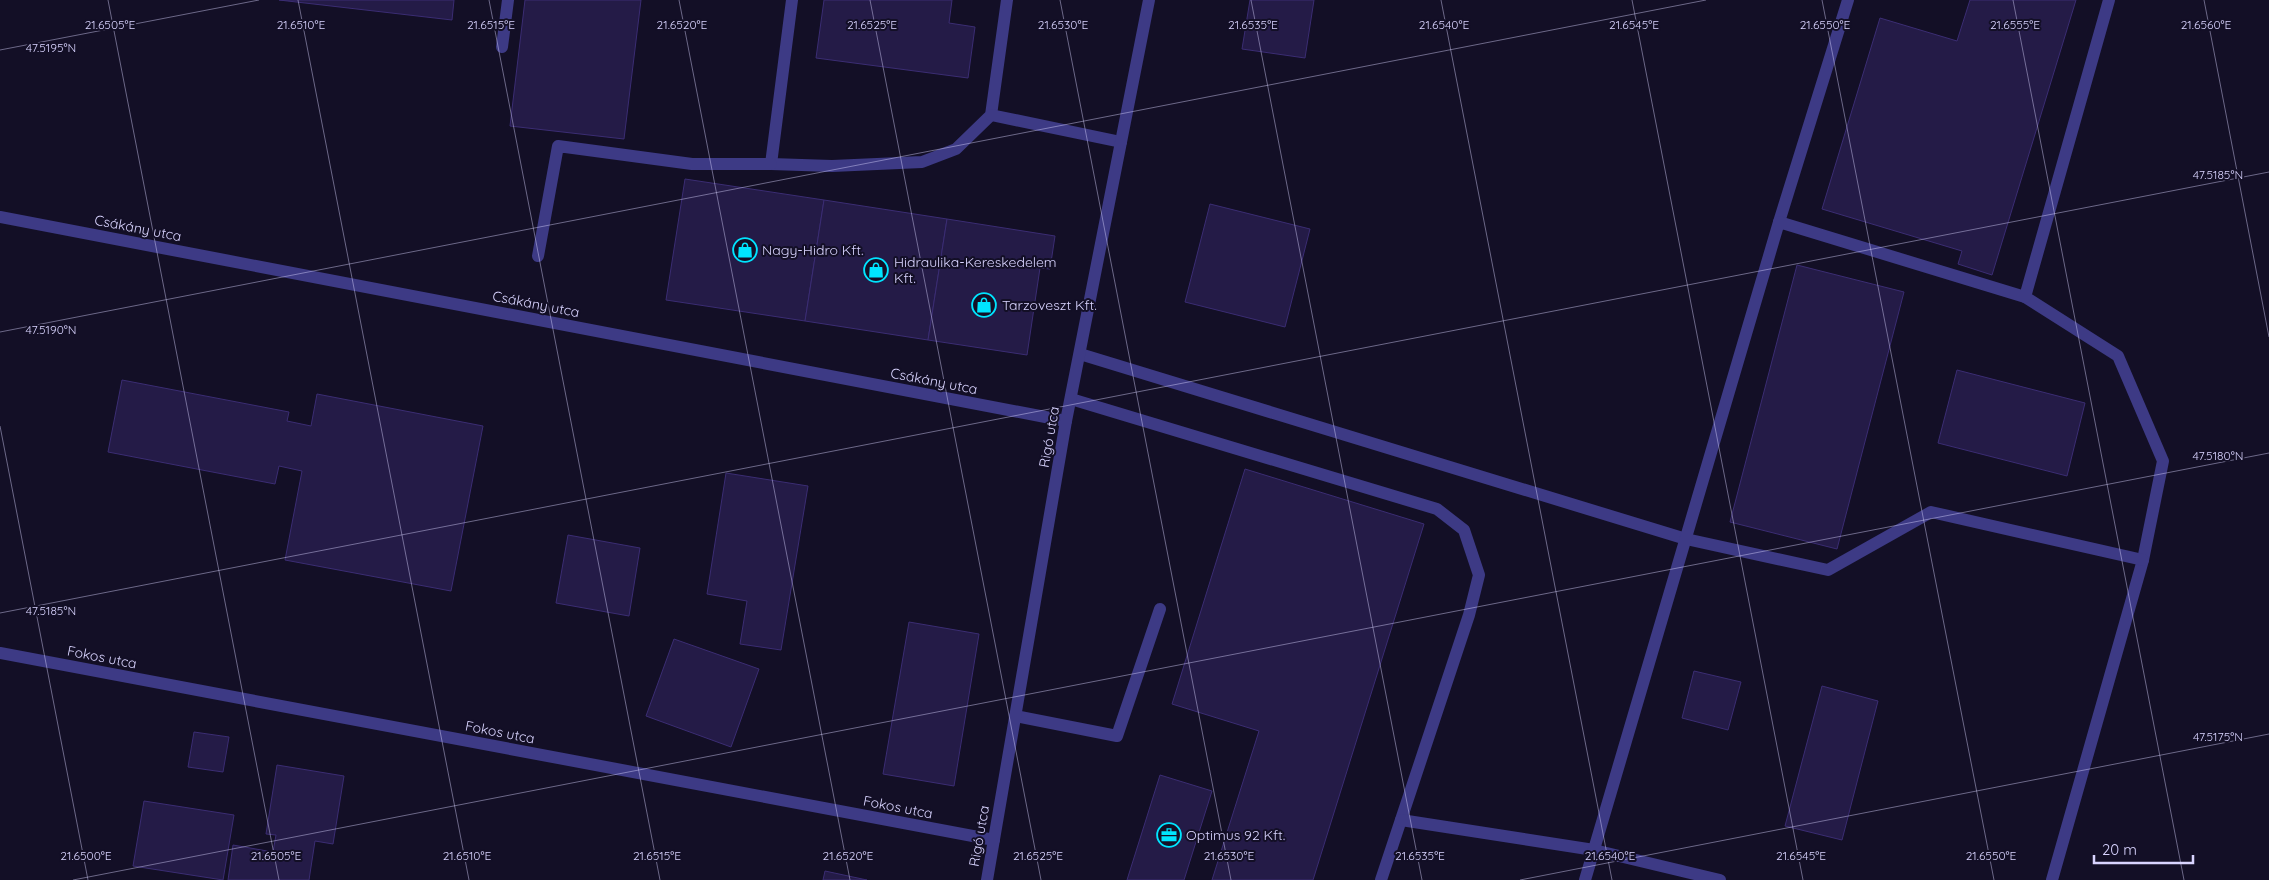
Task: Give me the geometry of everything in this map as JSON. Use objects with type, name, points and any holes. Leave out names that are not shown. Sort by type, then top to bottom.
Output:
[{"type":"street","points":[[502,47],[508,0]]},
{"type":"street","points":[[771,164],[792,0]]},
{"type":"street","points":[[538,256],[558,146],[692,164],[832,166],[922,162],[956,149],[991,115],[1007,0]]},
{"type":"street","name":"Rigó utca","points":[[987,880],[1066,421],[1149,0]]},
{"type":"street","points":[[1585,880],[1779,222],[1848,0]]},
{"type":"street","points":[[2026,297],[2109,0]]},
{"type":"street","points":[[991,115],[1121,142]]},
{"type":"street","name":"Csákány utca","points":[[0,217],[1066,421]]},
{"type":"street","points":[[1779,222],[2026,297],[2118,356],[2162,462],[2143,560],[2052,880]]},
{"type":"street","points":[[1080,354],[1686,539],[1828,570],[1931,512],[2143,560]]},
{"type":"street","points":[[1071,399],[1438,509],[1464,530],[1479,575],[1470,615],[1382,880]]},
{"type":"street","points":[[1016,716],[1117,736],[1160,609]]},
{"type":"street","name":"Fokos utca","points":[[0,653],[994,840]]},
{"type":"street","points":[[1401,820],[1594,850],[1720,880]]},
{"type":"building","points":[[279,0],[454,0],[452,20]]},
{"type":"building","points":[[525,0],[641,0],[624,139],[510,126]]},
{"type":"building","points":[[824,0],[952,0],[949,23],[975,27],[968,78],[816,58]]},
{"type":"building","points":[[1250,0],[1314,0],[1305,58],[1242,49]]},
{"type":"building","points":[[1970,0],[2076,0],[1992,275],[1958,264],[1962,251],[1822,209],[1880,18],[1957,41]]},
{"type":"building","name":"Nagy-Hidro Kft.","points":[[685,179],[824,200],[805,321],[666,300]]},
{"type":"building","name":"Hidraulika-Kereskedelem Kft.","points":[[824,200],[947,219],[928,340],[805,321]]},
{"type":"building","points":[[1210,204],[1310,229],[1285,327],[1185,302]]},
{"type":"building","name":"Tarzoveszt Kft.","points":[[947,219],[1055,236],[1050,269],[1040,268],[1027,355],[928,340]]},
{"type":"building","points":[[1797,265],[1904,292],[1837,549],[1730,522]]},
{"type":"building","points":[[1957,370],[2085,403],[2067,476],[1938,443]]},
{"type":"building","points":[[122,380],[289,412],[287,421],[311,426],[317,394],[483,426],[451,591],[285,560],[302,471],[279,466],[275,484],[108,452]]},
{"type":"building","points":[[1245,469],[1424,524],[1313,880],[1212,880],[1259,731],[1172,704]]},
{"type":"building","points":[[726,473],[808,486],[781,650],[740,644],[747,601],[707,594]]},
{"type":"building","points":[[568,535],[640,548],[629,616],[556,603]]},
{"type":"building","points":[[909,622],[979,634],[954,786],[883,774]]},
{"type":"building","points":[[674,639],[759,669],[731,747],[646,716]]},
{"type":"building","points":[[1694,671],[1741,682],[1728,730],[1682,718]]},
{"type":"building","points":[[1822,686],[1878,701],[1842,840],[1785,826]]},
{"type":"building","points":[[194,732],[229,737],[223,772],[188,767]]},
{"type":"building","points":[[277,765],[344,776],[333,844],[315,841],[309,880],[228,880],[233,845],[273,852],[276,835],[266,834]]},
{"type":"building","name":"Optimus 92 Kft.","points":[[1160,775],[1212,791],[1184,880],[1127,880]]},
{"type":"building","points":[[144,801],[234,815],[223,880],[133,866]]},
{"type":"building","points":[[825,871],[867,880],[823,880]]},
{"type":"place","name":"Nagy-Hidro Kft.","points":[[745,250]]},
{"type":"place","name":"Hidraulika-Kereskedelem Kft.","points":[[876,270]]},
{"type":"place","name":"Tarzoveszt Kft.","points":[[984,305]]},
{"type":"place","name":"Optimus 92 Kft.","points":[[1169,835]]}]
